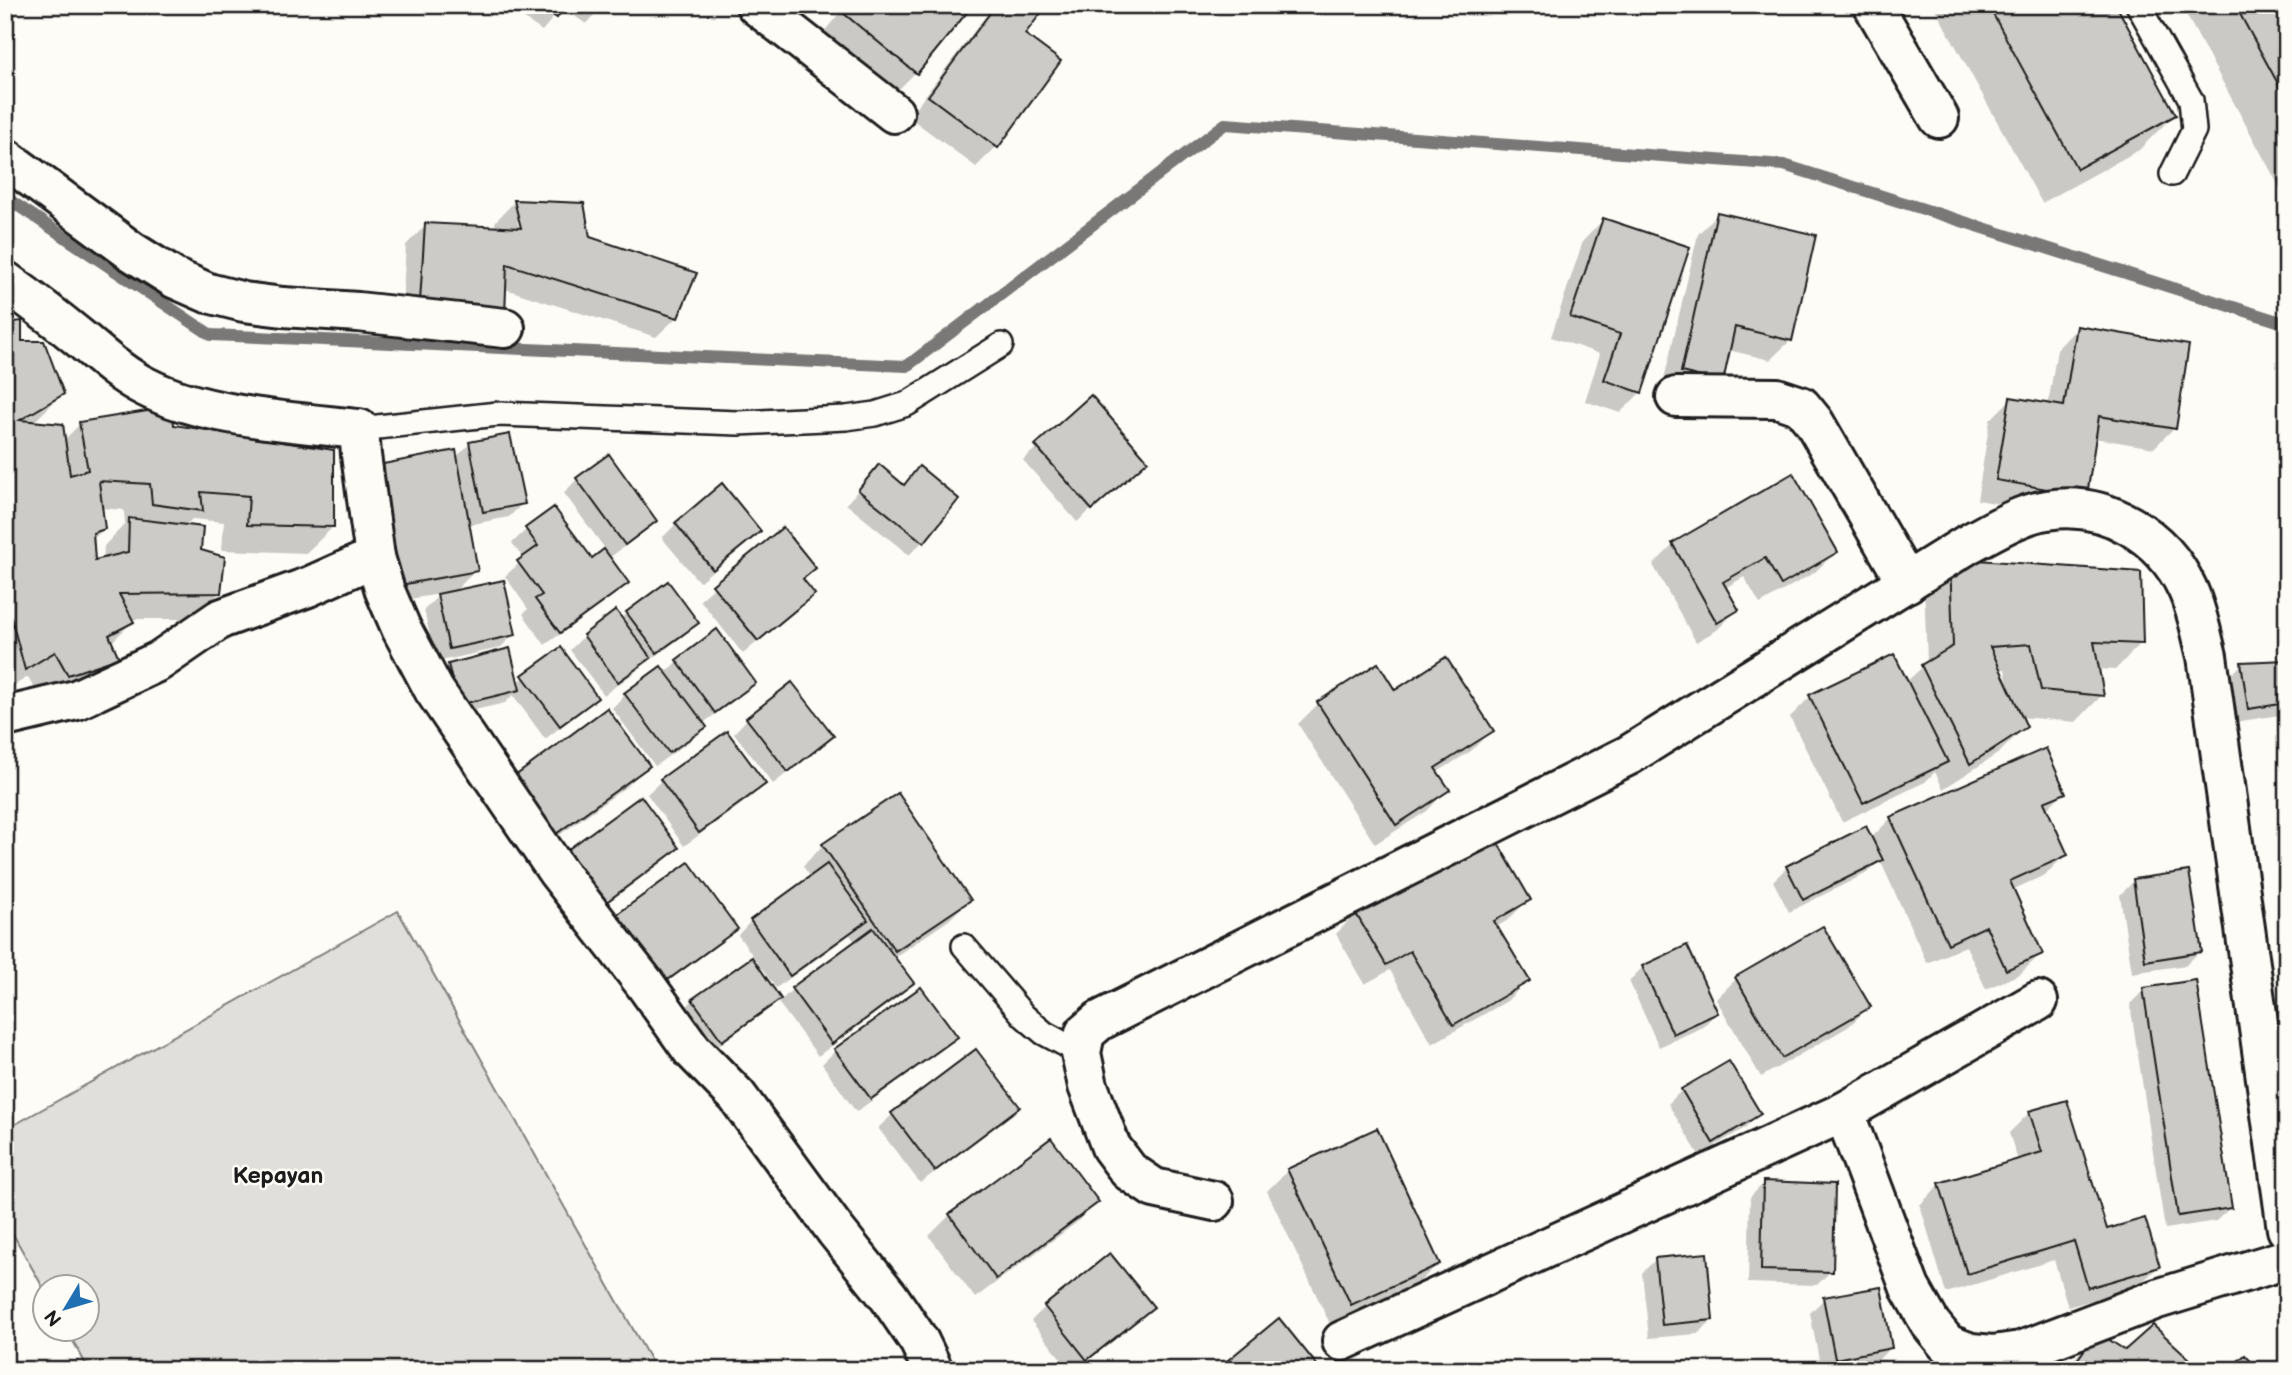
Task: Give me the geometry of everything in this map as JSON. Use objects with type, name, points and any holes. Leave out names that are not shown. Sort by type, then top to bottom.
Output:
[{"type":"street","points":[[756,5],[894,113]]},
{"type":"street","points":[[1873,5],[1939,117]]},
{"type":"street","points":[[5,158],[131,251],[174,278],[208,293],[244,302],[283,307],[505,328]]},
{"type":"street","points":[[5,281],[145,387],[193,403],[245,415],[359,429],[375,557],[385,591],[401,628],[433,690],[557,872],[645,984],[692,1050],[737,1096],[836,1231],[889,1297],[919,1341],[933,1370]]},
{"type":"street","points":[[1676,397],[1777,398],[1801,406],[1814,422],[1907,583]]},
{"type":"street","points":[[1214,1201],[1154,1188],[1129,1171],[1111,1147],[1088,1086],[1081,1053],[1085,1032],[1099,1021],[1629,755],[1968,544],[2008,523],[2047,510],[2084,509],[2120,519],[2157,544],[2187,589],[2207,656],[2287,1229]]},
{"type":"street","points":[[5,717],[76,700],[159,661],[220,619],[308,587],[375,557]]},
{"type":"street","points":[[1342,1341],[1844,1112],[2038,1001]]},
{"type":"street","points":[[1844,1112],[1910,1289],[1930,1323],[1947,1344],[1971,1353],[2019,1360],[2157,1299],[2287,1259]]},
{"type":"lane","points":[[2138,5],[2191,100],[2194,130],[2172,174]]},
{"type":"lane","points":[[359,429],[498,414],[738,423],[856,417],[908,404],[1000,345]]},
{"type":"lane","points":[[964,946],[1024,1016],[1044,1033],[1081,1053]]},
{"type":"shaded area","points":[[398,911],[656,1370],[89,1370],[75,1344],[102,1344],[102,1274],[35,1274],[5,1220],[5,1130]]},
{"type":"building","points":[[537,5],[565,5],[557,18]]},
{"type":"building","points":[[847,5],[973,5],[917,74],[842,12]]},
{"type":"building","points":[[996,5],[1030,5],[1041,13],[1025,34],[1061,61],[998,148],[928,96]]},
{"type":"building","points":[[1988,5],[2116,5],[2176,115],[2077,169]]},
{"type":"building","points":[[2235,5],[2287,5],[2287,100]]},
{"type":"building","points":[[514,200],[584,203],[590,237],[697,273],[678,318],[507,264],[505,315],[420,302],[425,223],[521,228]]},
{"type":"building","points":[[1717,212],[1816,235],[1792,341],[1735,327],[1723,382],[1681,372]]},
{"type":"building","points":[[1603,218],[1690,247],[1642,393],[1604,380],[1620,334],[1570,317]]},
{"type":"building","points":[[22,321],[22,341],[44,341],[64,394],[20,420],[63,424],[70,475],[88,470],[79,422],[172,407],[174,425],[334,450],[334,527],[247,525],[249,496],[201,492],[203,511],[152,504],[150,484],[99,481],[105,529],[93,533],[95,560],[128,552],[129,518],[203,527],[201,550],[225,557],[221,593],[119,594],[134,622],[109,635],[119,658],[68,675],[55,652],[25,670],[5,595],[5,323]]},
{"type":"building","points":[[2077,326],[2189,345],[2176,429],[2099,416],[2087,496],[1996,480],[2010,397],[2064,406]]},
{"type":"building","points":[[1091,395],[1148,461],[1092,510],[1035,445]]},
{"type":"building","points":[[510,434],[525,504],[483,512],[469,442]]},
{"type":"building","points":[[456,450],[478,571],[400,585],[378,465]]},
{"type":"building","points":[[609,454],[657,521],[625,545],[576,478]]},
{"type":"building","points":[[879,464],[904,485],[919,466],[959,499],[924,543],[858,490]]},
{"type":"building","points":[[1793,473],[1838,552],[1781,585],[1765,558],[1723,582],[1739,610],[1717,623],[1672,543]]},
{"type":"building","points":[[722,483],[761,531],[713,570],[675,523]]},
{"type":"building","points":[[554,507],[592,558],[604,549],[629,583],[560,633],[535,599],[542,595],[517,561],[538,546],[525,528]]},
{"type":"building","points":[[783,527],[816,568],[803,579],[815,594],[758,641],[712,585]]},
{"type":"building","points":[[1950,558],[2141,572],[2143,644],[2094,642],[2104,696],[2041,690],[2031,644],[1990,647],[2027,727],[1970,764],[1921,665],[1953,646]]},
{"type":"building","points":[[504,580],[516,635],[449,649],[437,594]]},
{"type":"building","points":[[668,581],[699,623],[657,653],[626,612]]},
{"type":"building","points":[[616,610],[651,658],[618,682],[583,635]]},
{"type":"building","points":[[717,629],[756,683],[715,713],[676,660]]},
{"type":"building","points":[[561,647],[598,698],[560,726],[522,675]]},
{"type":"building","points":[[510,648],[520,690],[458,705],[448,664]]},
{"type":"building","points":[[1894,654],[1948,762],[1863,803],[1809,695]]},
{"type":"building","points":[[1446,657],[1494,731],[1435,768],[1450,790],[1396,825],[1317,702],[1378,663],[1395,690]]},
{"type":"building","points":[[2287,660],[2287,703],[2248,709],[2241,662]]},
{"type":"building","points":[[661,666],[707,727],[669,753],[624,693]]},
{"type":"building","points":[[792,682],[834,736],[788,772],[746,718]]},
{"type":"building","points":[[607,708],[650,766],[549,839],[507,782]]},
{"type":"building","points":[[727,731],[766,784],[699,833],[660,779]]},
{"type":"building","points":[[2046,748],[2066,793],[2044,802],[2068,855],[2010,881],[2043,954],[2006,970],[1986,926],[1948,944],[1890,817]]},
{"type":"building","points":[[898,793],[971,900],[895,951],[822,844]]},
{"type":"building","points":[[641,796],[679,848],[597,909],[559,856]]},
{"type":"building","points":[[1866,826],[1883,860],[1803,900],[1786,866]]},
{"type":"building","points":[[1492,833],[1531,900],[1494,921],[1530,981],[1453,1025],[1410,951],[1386,965],[1355,912]]},
{"type":"building","points":[[689,862],[738,929],[665,982],[616,915]]},
{"type":"building","points":[[827,864],[868,920],[790,976],[750,920]]},
{"type":"building","points":[[2189,871],[2202,952],[2145,961],[2133,879]]},
{"type":"building","points":[[1823,926],[1871,1007],[1782,1058],[1735,977]]},
{"type":"building","points":[[873,928],[914,983],[832,1044],[791,988]]},
{"type":"building","points":[[1687,945],[1718,1013],[1673,1034],[1642,966]]},
{"type":"building","points":[[752,957],[781,999],[722,1041],[692,999]]},
{"type":"building","points":[[2196,980],[2232,1208],[2178,1216],[2143,988]]},
{"type":"building","points":[[921,987],[958,1037],[871,1099],[834,1049]]},
{"type":"building","points":[[976,1049],[1020,1107],[935,1171],[891,1113]]},
{"type":"building","points":[[1729,1061],[1761,1114],[1713,1143],[1681,1089]]},
{"type":"building","points":[[2067,1100],[2107,1229],[2145,1218],[2160,1267],[2088,1288],[2074,1241],[1967,1274],[1939,1183],[2042,1152],[2029,1111]]},
{"type":"building","points":[[1377,1128],[1440,1264],[1351,1305],[1287,1169]]},
{"type":"building","points":[[1051,1138],[1099,1202],[996,1279],[949,1214]]},
{"type":"building","points":[[1763,1181],[1835,1184],[1833,1272],[1761,1270]]},
{"type":"building","points":[[1110,1253],[1154,1307],[1087,1360],[1044,1306]]},
{"type":"building","points":[[1707,1253],[1713,1320],[1662,1325],[1655,1258]]},
{"type":"building","points":[[1881,1287],[1892,1348],[1835,1359],[1823,1297]]},
{"type":"building","points":[[1279,1318],[1321,1370],[1216,1370]]},
{"type":"building","points":[[2153,1325],[2191,1360],[2181,1370],[2070,1370],[2097,1332],[2125,1350]]},
{"type":"building","points":[[2245,1355],[2259,1370],[2228,1370]]},
{"type":"waterway","points":[[5,197],[211,335],[907,366],[1225,124],[1784,165],[2287,324]]},
{"type":"district","name":"Kepayan","points":[[278,1176]]}]
